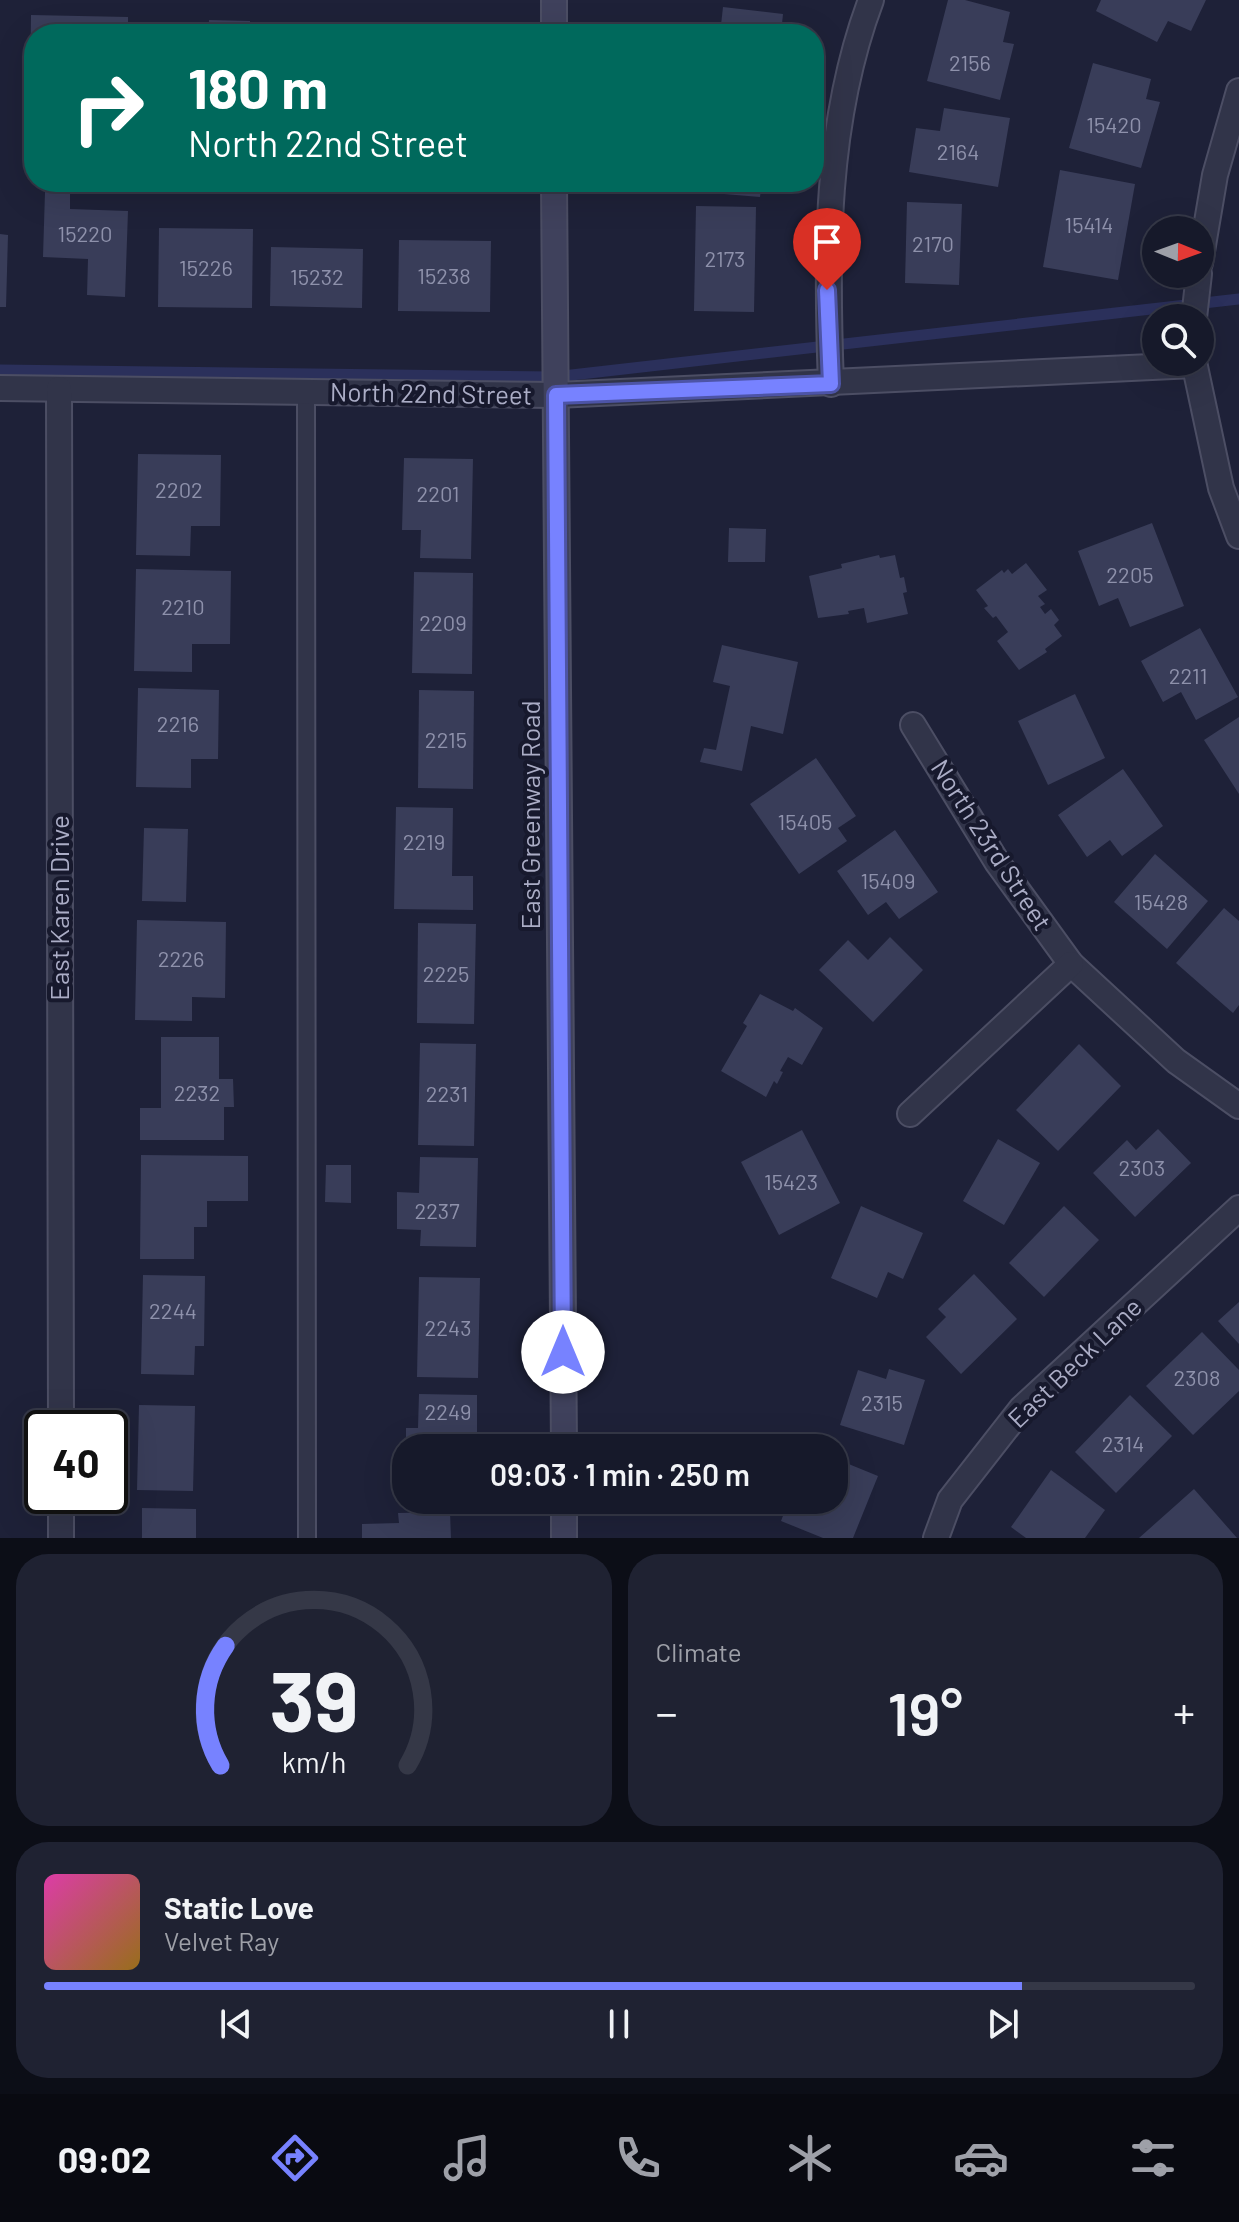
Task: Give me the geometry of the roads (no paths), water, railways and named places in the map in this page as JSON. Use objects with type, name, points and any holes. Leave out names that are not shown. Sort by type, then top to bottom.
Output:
[{"type":"street","points":[[554,0],[554,24]]},
{"type":"street","points":[[831,384],[827,290],[832,192],[841,110],[871,0]]},
{"type":"street","points":[[1208,216],[1215,175],[1239,91]]},
{"type":"street","name":"East Greenway Road","points":[[554,192],[564,1434]]},
{"type":"street","name":"North 22nd Street","points":[[0,388],[556,395],[831,384],[1142,366]]},
{"type":"street","points":[[1197,376],[1221,488],[1239,536]]},
{"type":"street","name":"East Karen Drive","points":[[59,389],[61,1410]]},
{"type":"street","name":"North 23rd Street","points":[[913,725],[997,862],[1071,964],[1176,1061],[1239,1106]]},
{"type":"street","points":[[910,1114],[1071,964]]},
{"type":"street","name":"East Beck Lane","points":[[936,1538],[950,1500],[1022,1408],[1239,1208]]},
{"type":"street","points":[[61,1514],[61,1538]]},
{"type":"street","points":[[564,1514],[564,1538]]},
{"type":"lane","points":[[306,393],[307,1538]]},
{"type":"waterway","points":[[0,370],[554,377],[1239,299]]}]
